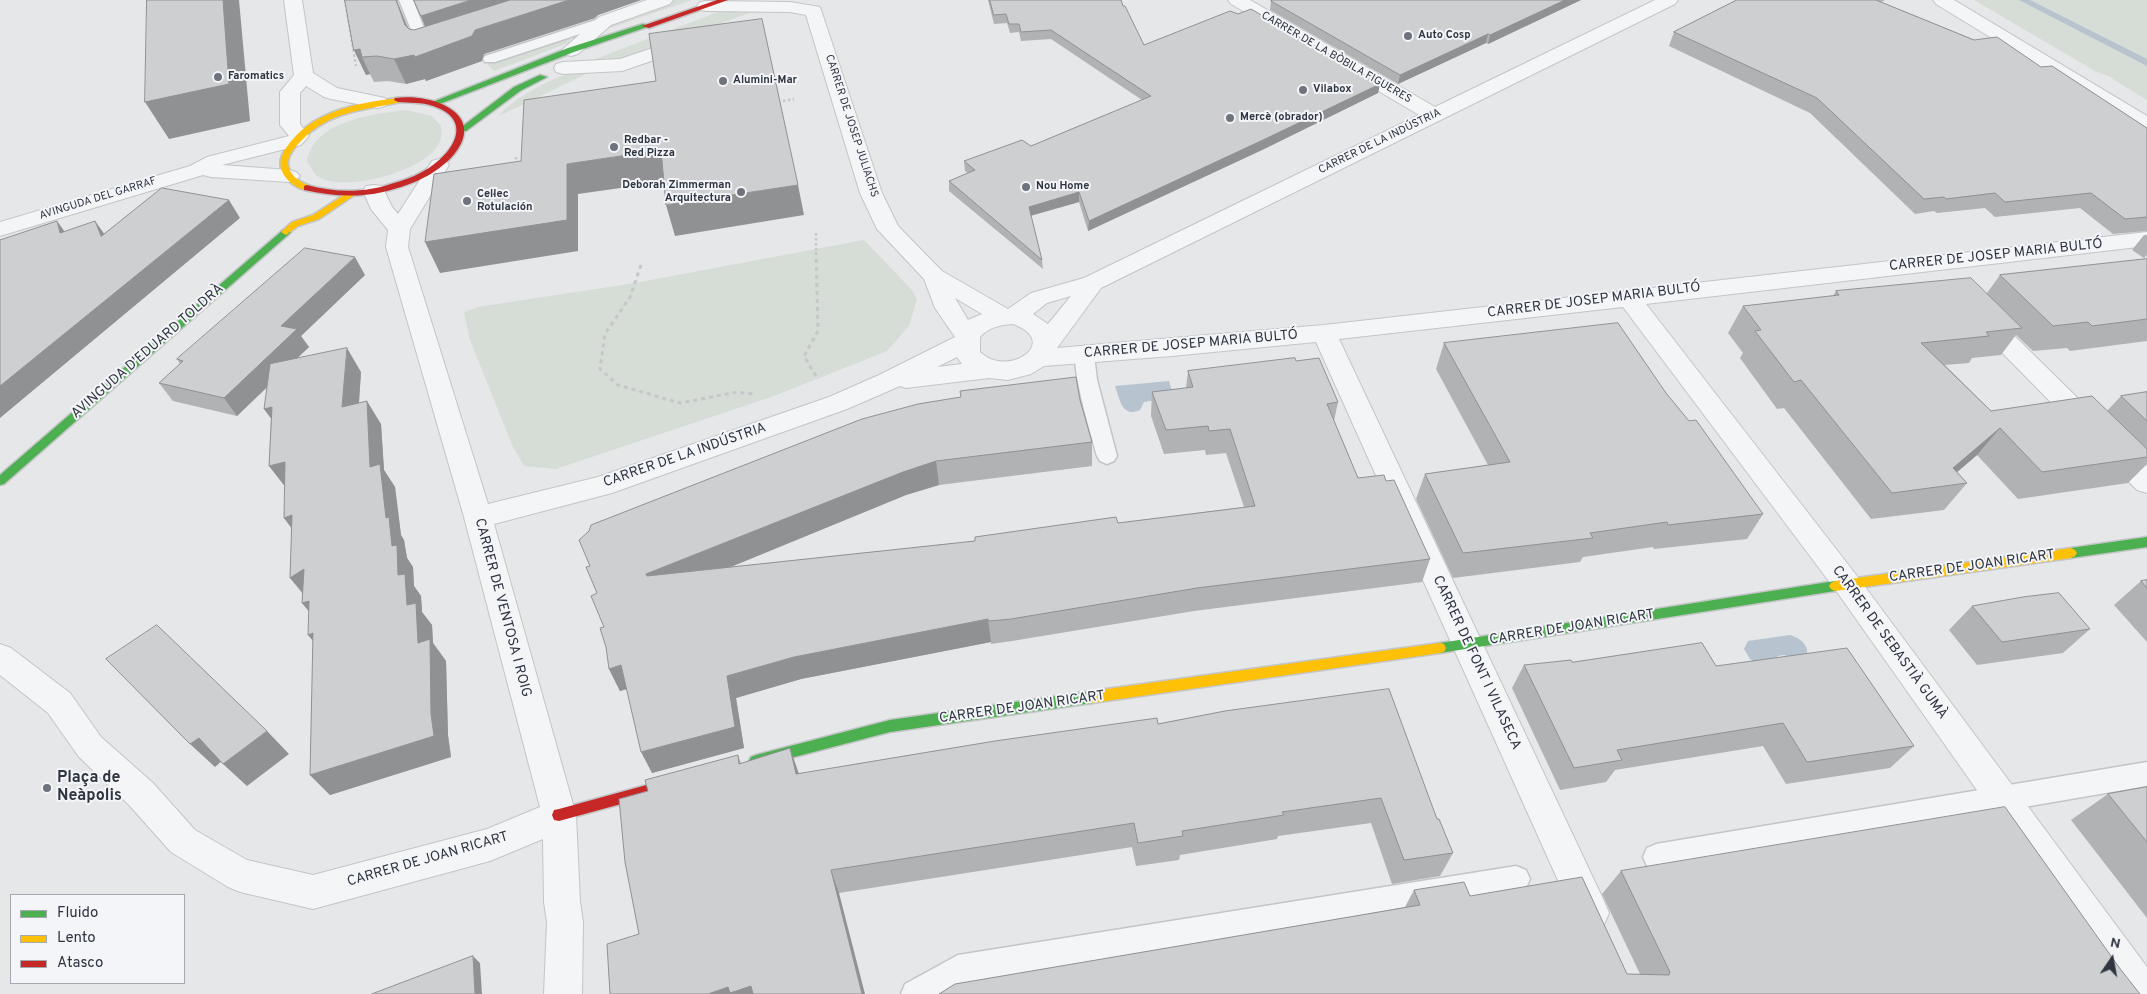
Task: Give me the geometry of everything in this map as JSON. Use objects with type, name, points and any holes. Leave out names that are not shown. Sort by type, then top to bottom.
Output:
[{"type":"street","points":[[293,0],[304,76],[290,92],[290,125],[297,139]]},
{"type":"street","points":[[434,103],[571,50],[724,0]]},
{"type":"street","points":[[742,24],[810,0]]},
{"type":"street","name":"CARRER DE LA BÒBILA FIGUERES","points":[[1237,0],[1434,115]]},
{"type":"street","name":"CARRER DE LA INDÚSTRIA","points":[[1009,316],[1039,298],[1092,283],[1669,0]]},
{"type":"street","points":[[1942,0],[2147,125]]},
{"type":"street","points":[[571,50],[605,21],[659,1]]},
{"type":"street","points":[[706,6],[790,7]]},
{"type":"street","name":"CARRER DE JOSEP JULIACHS","points":[[790,7],[814,11],[871,193],[888,229],[934,276],[1009,316]]},
{"type":"street","points":[[463,129],[517,90],[618,44],[660,21]]},
{"type":"street","points":[[563,68],[622,65],[705,37]]},
{"type":"street","points":[[304,76],[331,93],[349,97],[376,97],[434,103],[455,114],[461,121],[463,129],[460,141],[452,153],[439,165],[413,179],[374,191],[350,194],[314,191],[295,185],[284,166],[286,154],[297,139],[314,125],[376,97]]},
{"type":"street","name":"AVINGUDA DEL GARRAF","points":[[0,229],[197,170],[214,161],[297,139]]},
{"type":"street","points":[[374,191],[382,209],[399,229],[439,165]]},
{"type":"street","name":"AVINGUDA DEL GARRAF","points":[[197,170],[295,185]]},
{"type":"street","name":"AVINGUDA D'EDUARD TOLDRÀ","points":[[0,481],[296,224],[316,217],[350,194]]},
{"type":"street","points":[[294,210],[296,224]]},
{"type":"street","name":"CARRER DE VENTOSA I ROIG","points":[[399,229],[397,247],[478,517],[559,815],[562,902],[565,922],[564,994]]},
{"type":"street","name":"CARRER DE JOSEP MARIA BULTÓ","points":[[1043,351],[1084,355],[1324,333],[2147,239]]},
{"type":"street","points":[[1927,264],[2147,483]]},
{"type":"street","name":"CARRER DE JOSEP JULIACHS","points":[[934,276],[947,308],[967,340]]},
{"type":"street","points":[[1043,351],[1043,332],[1033,323],[1009,316],[991,319],[978,325],[970,333],[966,350],[971,358],[990,369],[1017,370],[1030,365],[1043,351],[1092,283]]},
{"type":"street","name":"CARRER DE SEBASTIÀ GUMÀ","points":[[1628,297],[1847,584],[2144,994]]},
{"type":"street","name":"CARRER DE FONT I VILASECA","points":[[1324,333],[1603,941]]},
{"type":"street","name":"CARRER DE LA INDÚSTRIA","points":[[478,517],[602,486],[838,402],[888,381],[967,340]]},
{"type":"street","name":"CARRER DE LA INDÚSTRIA","points":[[888,381],[990,369]]},
{"type":"street","name":"CARRER DE JOAN RICART","points":[[746,764],[890,726],[1467,644],[1847,584],[2147,542]]},
{"type":"street","name":"CARRER DE JOAN RICART","points":[[0,657],[59,703],[90,747],[141,794],[182,841],[240,875],[313,892],[490,844],[559,815],[698,776]]},
{"type":"lane","points":[[424,4],[407,4],[425,49],[443,43]]},
{"type":"lane","points":[[490,59],[549,32],[605,21]]},
{"type":"lane","points":[[1084,355],[1087,380],[1107,456]]},
{"type":"lane","points":[[1656,857],[2147,774]]},
{"type":"lane","points":[[915,994],[958,970],[1516,880]]},
{"type":"path","points":[[344,0],[358,77],[376,97]]},
{"type":"path","points":[[349,97],[376,97]]},
{"type":"path","points":[[770,103],[794,99]]},
{"type":"path","points":[[516,157],[516,170]]},
{"type":"path","points":[[816,233],[818,331],[804,356],[817,378]]},
{"type":"path","points":[[641,265],[630,297],[605,334],[600,369],[618,385],[680,403],[737,392],[756,394]]},
{"type":"shaded area","points":[[675,0],[692,0],[604,30],[616,19]]},
{"type":"shaded area","points":[[1974,0],[2147,0],[2147,100],[2108,76],[2095,71]]},
{"type":"shaded area","points":[[726,9],[758,10],[622,59],[590,61]]},
{"type":"shaded area","points":[[574,34],[568,43],[494,71],[487,64]]},
{"type":"shaded area","points":[[588,73],[499,116],[521,97],[542,85],[561,76]]},
{"type":"shaded area","points":[[406,110],[432,116],[441,126],[440,141],[433,152],[420,162],[385,176],[365,181],[347,182],[331,181],[319,177],[307,161],[312,147],[333,128],[362,117]]},
{"type":"shaded area","points":[[864,240],[911,289],[917,299],[909,326],[887,351],[774,396],[556,469],[524,466],[513,447],[470,340],[464,312],[478,307],[635,283]]},
{"type":"shaded area","points":[[1169,381],[1174,397],[1144,402],[1140,410],[1134,412],[1125,410],[1120,402],[1115,386]]},
{"type":"shaded area","points":[[1790,635],[1805,645],[1807,655],[1795,659],[1784,655],[1778,656],[1767,671],[1750,659],[1744,649],[1748,641]]},
{"type":"building","points":[[147,0],[223,0],[229,84],[145,102]]},
{"type":"building","points":[[345,0],[396,0],[405,25],[409,29],[414,30],[510,0],[569,0],[475,30],[472,36],[415,57],[414,55],[394,59],[377,56],[362,57],[360,49],[354,50]]},
{"type":"building","points":[[414,0],[471,0],[421,16]]},
{"type":"building","points":[[990,0],[1121,0],[1144,45],[1230,11],[1238,14],[1251,9],[1380,84],[1089,221],[1079,192],[1029,207],[1042,260],[949,181],[975,170],[964,161],[1022,140],[1031,146],[1151,96],[1051,30],[1021,32],[1019,24],[1009,24],[1006,14],[994,15]]},
{"type":"building","points":[[1565,0],[1400,75],[1271,1]]},
{"type":"building","points":[[1737,0],[1876,0],[1974,40],[1997,37],[2041,67],[2052,66],[2147,128],[2147,217],[2125,219],[2091,193],[2005,202],[1995,193],[1946,199],[1944,197],[1924,199],[1817,98],[1674,32]]},
{"type":"building","points":[[762,19],[798,185],[666,205],[661,150],[567,164],[567,220],[425,242],[434,174],[521,161],[524,100],[656,81],[649,34]]},
{"type":"building","points":[[162,188],[229,200],[0,386],[0,240],[57,221],[60,233],[95,221],[101,236]]},
{"type":"building","points":[[305,248],[355,257],[281,326],[297,329],[224,398],[159,383],[183,361],[177,359]]},
{"type":"building","points":[[2147,259],[2147,319],[2092,326],[2088,322],[2053,326],[2000,275]]},
{"type":"building","points":[[1971,278],[2022,328],[1986,332],[1989,336],[1921,343],[1991,411],[2092,396],[2147,449],[2147,457],[2042,472],[2000,428],[1953,468],[1967,483],[1892,493],[1801,380],[1794,382],[1755,331],[1761,330],[1743,306],[1839,295],[1836,291]]},
{"type":"building","points":[[1618,323],[1666,393],[1689,421],[1696,420],[1763,514],[1668,525],[1667,522],[1590,533],[1593,538],[1463,553],[1425,474],[1510,462],[1444,343]]},
{"type":"building","points":[[347,348],[342,407],[367,401],[370,467],[380,464],[386,518],[389,517],[392,546],[397,545],[398,575],[405,574],[407,605],[416,603],[418,643],[430,639],[431,714],[434,736],[310,775],[313,633],[308,635],[309,601],[302,603],[304,569],[290,578],[292,515],[284,518],[285,462],[269,466],[272,407],[264,409],[270,364]]},
{"type":"building","points":[[1295,358],[1296,361],[1319,358],[1338,402],[1327,404],[1358,478],[1384,475],[1386,481],[1394,480],[1430,559],[1197,588],[1011,619],[989,621],[988,619],[794,657],[727,676],[735,727],[641,752],[621,665],[609,669],[606,647],[600,628],[604,627],[591,596],[597,593],[586,567],[590,566],[579,540],[589,531],[591,525],[862,419],[918,404],[961,397],[960,391],[1076,377],[1080,400],[1092,442],[936,461],[903,472],[646,574],[647,576],[975,541],[975,537],[1116,517],[1118,523],[1255,506],[1230,429],[1209,431],[1208,426],[1166,430],[1152,392],[1193,387],[1188,371]]},
{"type":"building","points":[[2147,392],[2147,421],[2121,396]]},
{"type":"building","points":[[2147,580],[2147,588],[2141,581]]},
{"type":"building","points":[[2059,593],[2090,629],[2002,642],[1972,606],[2023,597]]},
{"type":"building","points":[[157,625],[267,731],[223,764],[199,738],[190,744],[106,659]]},
{"type":"building","points":[[1702,643],[1716,666],[1847,648],[1914,746],[1807,762],[1783,723],[1617,750],[1622,760],[1574,768],[1524,665],[1571,660],[1572,662]]},
{"type":"building","points":[[1389,689],[1437,819],[1439,819],[1453,853],[1404,860],[1381,798],[1282,812],[1284,815],[1182,831],[1183,836],[1138,843],[1134,823],[831,870],[862,994],[753,994],[751,986],[730,993],[728,987],[708,994],[610,994],[607,944],[639,934],[625,862],[619,799],[648,791],[645,780],[738,755],[739,764],[790,748],[796,774],[995,741],[1157,718],[1158,724],[1225,711]]},
{"type":"building","points":[[2147,787],[2147,842],[2108,794]]},
{"type":"building","points":[[2005,807],[2140,994],[939,994],[955,984],[1420,905],[1414,890],[1464,882],[1470,896],[1582,877],[1627,974],[1669,975],[1670,972],[1621,871]]},
{"type":"building","points":[[473,956],[475,994],[372,994]]},
{"type":"waterway","points":[[2023,0],[2147,63]]},
{"type":"traffic: fast","points":[[434,103],[571,50],[646,26]]},
{"type":"traffic: fast","points":[[463,129],[517,89],[543,77]]},
{"type":"traffic: fast","points":[[0,481],[286,232]]},
{"type":"traffic: fast","points":[[2071,553],[2147,542]]},
{"type":"traffic: fast","points":[[1440,648],[1835,586]]},
{"type":"traffic: fast","points":[[756,761],[890,726],[1092,697]]},
{"type":"traffic: slow","points":[[307,188],[292,180],[286,173],[284,165],[288,151],[303,133],[315,124],[341,112],[369,104],[398,100]]},
{"type":"traffic: slow","points":[[286,232],[295,224],[316,217],[350,194]]},
{"type":"traffic: slow","points":[[1835,586],[2071,553]]},
{"type":"traffic: slow","points":[[1092,697],[1440,648]]},
{"type":"traffic: jam","points":[[646,26],[724,0]]},
{"type":"traffic: jam","points":[[307,188],[322,192],[352,194],[382,190],[425,174],[446,158],[454,149],[459,139],[461,129],[458,120],[450,111],[436,104],[422,101],[398,100]]},
{"type":"traffic: jam","points":[[559,815],[683,781]]},
{"type":"place","name":"Auto Cosp","points":[[1408,36]]},
{"type":"place","name":"Faromatics","points":[[218,77]]},
{"type":"place","name":"Alumini-Mar","points":[[723,81]]},
{"type":"place","name":"Vilabox","points":[[1303,90]]},
{"type":"place","name":"Mercè (obrador)","points":[[1230,118]]},
{"type":"place","name":"Redbar - Red Pizza","points":[[614,147]]},
{"type":"place","name":"Nou Home","points":[[1026,187]]},
{"type":"place","name":"Deborah Zimmerman Arquitectura","points":[[741,192]]},
{"type":"place","name":"Cel·lec Rotulación","points":[[467,201]]},
{"type":"place","name":"Plaça de Neàpolis","points":[[47,788]]}]
